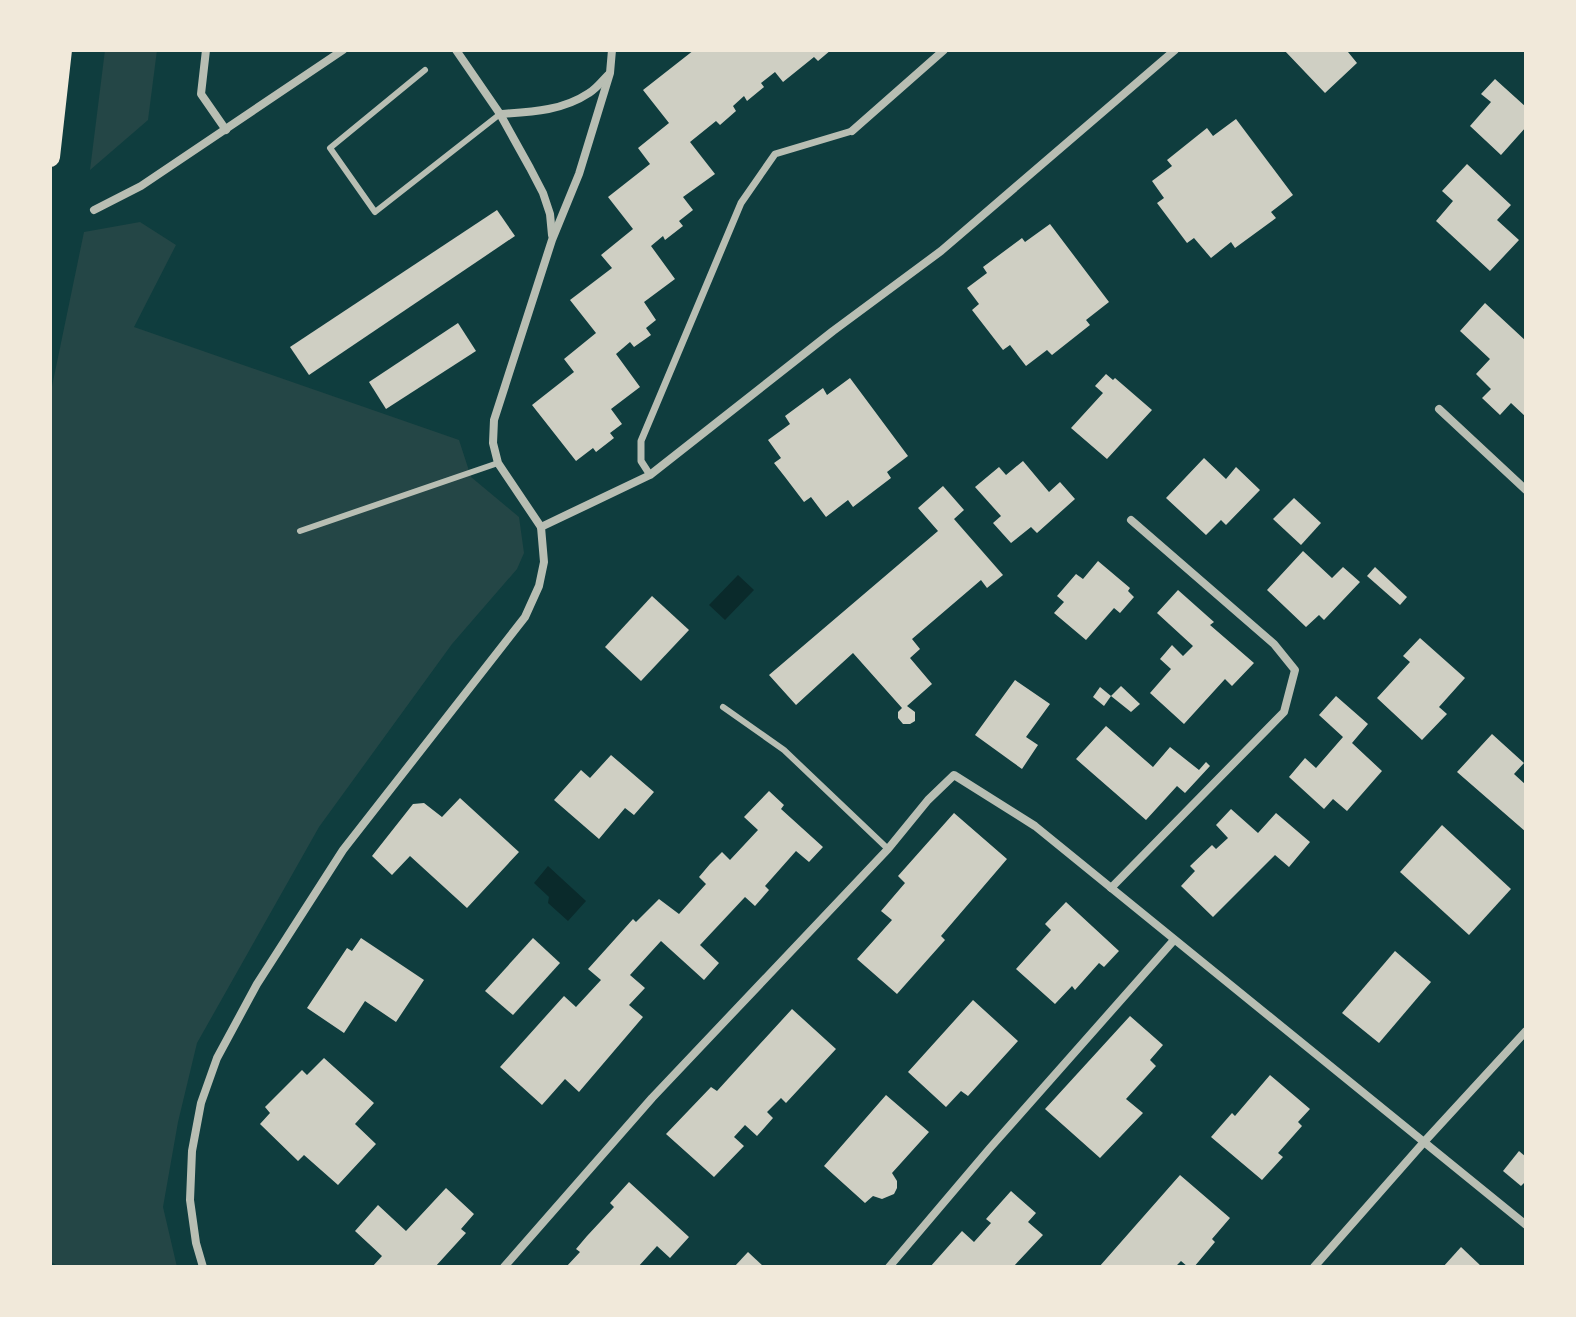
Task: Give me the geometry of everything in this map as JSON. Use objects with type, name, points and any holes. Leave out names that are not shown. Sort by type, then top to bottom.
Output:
[{"type":"main road","points":[[50,157],[62,50]]},
{"type":"street","points":[[206,50],[201,94],[226,130]]},
{"type":"street","points":[[94,210],[141,186],[343,50]]},
{"type":"street","points":[[456,50],[500,114],[543,193],[550,214],[552,240]]},
{"type":"street","points":[[203,1267],[190,1200],[192,1151],[201,1103],[217,1058],[257,984],[343,850],[525,617],[539,586],[544,562],[541,527],[498,463],[493,443],[494,420],[552,240],[579,174],[610,73],[612,50]]},
{"type":"street","points":[[650,475],[641,461],[641,441],[741,203],[775,154],[852,131],[944,50]]},
{"type":"street","points":[[541,527],[650,475],[833,331],[941,251],[1175,50]]},
{"type":"street","points":[[500,114],[536,112],[567,105],[591,92],[610,73]]},
{"type":"street","points":[[1439,409],[1526,490]]},
{"type":"street","points":[[1111,888],[1284,712],[1295,670],[1274,644],[1131,520]]},
{"type":"street","points":[[504,1267],[652,1098],[954,775],[1035,826],[1526,1225]]},
{"type":"street","points":[[889,1267],[1174,940]]},
{"type":"street","points":[[1314,1267],[1526,1031]]},
{"type":"lane","points":[[425,70],[330,148],[375,212],[500,114]]},
{"type":"lane","points":[[300,531],[498,463]]},
{"type":"lane","points":[[723,707],[784,750],[888,849]]},
{"type":"shaded area","points":[[105,50],[157,50],[148,120],[90,170]]},
{"type":"shaded area","points":[[140,222],[176,245],[134,327],[459,440],[471,477],[519,517],[524,553],[517,569],[452,644],[319,827],[197,1043],[178,1122],[163,1207],[177,1267],[59,1267],[50,1261],[50,396],[84,232]]},
{"type":"shaded area","points":[[738,575],[754,590],[725,620],[709,605]]},
{"type":"shaded area","points":[[548,866],[586,901],[568,921],[548,903],[549,897],[534,883]]},
{"type":"building","points":[[694,50],[831,50],[818,61],[814,57],[783,82],[775,72],[761,83],[764,87],[747,101],[744,96],[733,106],[736,111],[720,125],[716,121],[690,142],[715,174],[683,197],[693,210],[679,221],[683,226],[651,246],[675,279],[644,302],[656,320],[646,328],[651,335],[634,347],[630,342],[616,354],[640,387],[611,409],[622,424],[610,433],[614,438],[596,452],[593,448],[576,461],[532,405],[574,372],[564,359],[596,333],[570,300],[612,268],[601,255],[633,229],[608,197],[650,164],[638,148],[669,123],[643,90]]},
{"type":"building","points":[[1284,50],[1350,50],[1348,52],[1357,63],[1325,93]]},
{"type":"building","points":[[1495,79],[1526,107],[1526,127],[1501,155],[1470,126],[1491,102],[1481,94]]},
{"type":"building","points":[[1236,119],[1293,195],[1271,212],[1276,218],[1235,248],[1231,242],[1211,258],[1194,238],[1187,243],[1157,203],[1164,198],[1152,181],[1172,166],[1167,160],[1207,128],[1213,136]]},
{"type":"building","points":[[1467,164],[1511,205],[1497,220],[1519,240],[1490,271],[1436,221],[1453,201],[1442,191]]},
{"type":"building","points":[[497,210],[515,236],[309,375],[290,347]]},
{"type":"building","points":[[1050,224],[1109,302],[1086,320],[1090,325],[1052,355],[1047,350],[1026,366],[1010,345],[1003,350],[972,310],[979,304],[967,288],[987,273],[983,267],[1022,238],[1025,242]]},
{"type":"building","points":[[1485,303],[1526,341],[1526,417],[1511,403],[1500,415],[1482,398],[1491,389],[1476,374],[1490,359],[1460,331]]},
{"type":"building","points":[[458,323],[476,351],[386,409],[369,382]]},
{"type":"building","points":[[1106,374],[1152,410],[1107,459],[1071,428],[1103,393],[1095,386]]},
{"type":"building","points":[[850,378],[908,456],[887,472],[891,478],[853,507],[848,500],[826,517],[811,497],[804,502],[774,463],[781,458],[768,440],[790,424],[785,416],[823,388],[827,395]]},
{"type":"building","points":[[1204,458],[1226,479],[1236,467],[1260,490],[1226,525],[1221,520],[1206,535],[1166,498]]},
{"type":"building","points":[[1023,461],[1049,492],[1060,482],[1075,499],[1037,533],[1031,527],[1011,543],[993,523],[1001,516],[975,487],[999,467],[1006,475]]},
{"type":"building","points":[[943,486],[964,510],[954,519],[1003,575],[987,588],[981,580],[912,639],[920,649],[910,658],[932,684],[907,706],[915,712],[915,721],[903,724],[898,718],[902,708],[853,653],[796,705],[769,675],[938,531],[918,508]]},
{"type":"building","points":[[1294,498],[1321,523],[1301,545],[1273,519]]},
{"type":"building","points":[[1303,551],[1332,578],[1343,567],[1360,582],[1324,620],[1319,615],[1306,627],[1267,590]]},
{"type":"building","points":[[1098,561],[1130,588],[1128,591],[1134,597],[1120,613],[1114,608],[1086,640],[1054,613],[1064,602],[1057,596],[1076,574],[1083,579]]},
{"type":"building","points":[[1375,567],[1407,597],[1400,605],[1367,576]]},
{"type":"building","points":[[1178,590],[1214,622],[1210,625],[1254,663],[1232,686],[1225,679],[1184,724],[1150,693],[1171,669],[1160,659],[1172,645],[1183,656],[1193,646],[1157,613]]},
{"type":"building","points":[[652,596],[689,630],[641,681],[605,647]]},
{"type":"building","points":[[1420,638],[1465,678],[1439,707],[1447,714],[1422,740],[1377,698],[1410,662],[1403,656]]},
{"type":"building","points":[[1015,680],[1050,704],[1026,737],[1038,745],[1022,769],[975,735]]},
{"type":"building","points":[[1121,686],[1140,704],[1131,712],[1111,696]]},
{"type":"building","points":[[1100,687],[1111,696],[1104,706],[1093,697]]},
{"type":"building","points":[[1336,696],[1368,724],[1352,743],[1382,771],[1347,811],[1333,799],[1324,809],[1289,777],[1305,758],[1316,768],[1343,737],[1319,715]]},
{"type":"building","points":[[1106,726],[1153,767],[1170,747],[1199,770],[1206,762],[1210,766],[1185,793],[1177,786],[1146,820],[1076,759]]},
{"type":"building","points":[[1492,734],[1524,763],[1514,774],[1526,785],[1526,832],[1457,772]]},
{"type":"building","points":[[611,755],[654,792],[634,815],[625,808],[599,839],[554,800],[581,770],[590,778]]},
{"type":"building","points":[[769,791],[784,805],[781,809],[823,847],[809,862],[796,851],[765,886],[769,890],[755,906],[745,897],[700,945],[719,963],[704,980],[661,941],[630,975],[645,988],[629,1005],[643,1017],[579,1092],[565,1079],[542,1105],[500,1067],[564,996],[576,1007],[601,980],[588,969],[633,919],[636,922],[659,899],[679,914],[706,884],[699,877],[710,864],[722,852],[730,860],[758,830],[744,817]]},
{"type":"building","points":[[460,798],[519,852],[467,908],[410,856],[392,875],[372,856],[413,804],[424,803],[442,817]]},
{"type":"building","points":[[1231,809],[1258,833],[1276,813],[1310,842],[1289,867],[1275,855],[1213,917],[1181,886],[1195,871],[1190,866],[1212,845],[1216,849],[1228,838],[1216,825]]},
{"type":"building","points":[[954,813],[1007,859],[941,936],[945,940],[897,994],[857,959],[892,920],[881,911],[905,883],[898,876]]},
{"type":"building","points":[[1442,825],[1511,889],[1469,935],[1400,872]]},
{"type":"building","points":[[1066,902],[1119,951],[1104,967],[1099,963],[1075,990],[1072,986],[1055,1004],[1016,969],[1051,930],[1045,924]]},
{"type":"building","points":[[361,938],[424,980],[396,1022],[365,1001],[344,1033],[307,1008],[347,948],[352,951]]},
{"type":"building","points":[[533,938],[560,963],[513,1015],[485,991]]},
{"type":"building","points":[[1395,951],[1431,982],[1379,1043],[1342,1013]]},
{"type":"building","points":[[973,1000],[1018,1041],[968,1096],[961,1091],[946,1107],[908,1072]]},
{"type":"building","points":[[792,1009],[836,1049],[786,1103],[781,1098],[767,1112],[773,1118],[757,1136],[745,1125],[734,1137],[744,1146],[714,1177],[666,1134],[711,1087],[717,1091]]},
{"type":"building","points":[[1130,1016],[1163,1045],[1150,1060],[1156,1066],[1126,1099],[1143,1113],[1100,1158],[1045,1109]]},
{"type":"building","points":[[324,1058],[374,1103],[355,1124],[376,1144],[338,1185],[304,1155],[298,1161],[260,1124],[270,1113],[265,1107],[302,1070],[307,1075]]},
{"type":"building","points":[[1270,1075],[1310,1109],[1298,1122],[1302,1126],[1278,1153],[1283,1157],[1262,1180],[1211,1137],[1232,1113],[1235,1116]]},
{"type":"building","points":[[886,1095],[929,1132],[892,1173],[897,1181],[894,1194],[882,1199],[873,1196],[865,1203],[824,1166]]},
{"type":"building","points":[[1519,1151],[1526,1157],[1526,1181],[1521,1186],[1503,1171]]},
{"type":"building","points":[[1180,1175],[1230,1218],[1194,1267],[1188,1267],[1181,1261],[1175,1267],[1099,1267]]},
{"type":"building","points":[[629,1182],[689,1237],[670,1258],[657,1246],[638,1267],[566,1267],[580,1252],[576,1249],[614,1207],[610,1203]]},
{"type":"building","points":[[446,1188],[474,1214],[461,1229],[466,1233],[435,1267],[372,1267],[382,1256],[355,1231],[378,1205],[406,1231]]},
{"type":"building","points":[[1011,1191],[1036,1213],[1028,1222],[1043,1235],[1013,1267],[930,1267],[962,1231],[974,1242],[991,1223],[986,1219]]},
{"type":"building","points":[[1461,1247],[1482,1267],[1443,1267]]},
{"type":"building","points":[[748,1252],[764,1267],[734,1267]]}]
